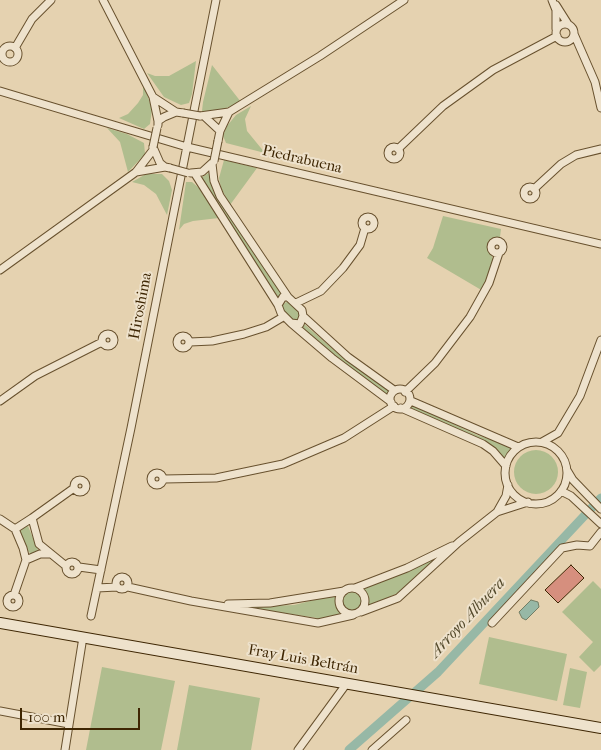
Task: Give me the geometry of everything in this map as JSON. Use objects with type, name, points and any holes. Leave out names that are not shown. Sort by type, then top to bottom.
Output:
[{"type":"street","points":[[15,48],[32,19],[51,0]]},
{"type":"street","points":[[0,270],[136,172],[153,148],[158,125],[153,97],[103,0]]},
{"type":"street","name":"Hiroshima","points":[[91,616],[216,0]]},
{"type":"street","points":[[153,97],[180,113],[202,117],[229,112],[313,61],[404,0]]},
{"type":"street","points":[[552,0],[574,34],[598,81],[601,108]]},
{"type":"street","points":[[552,0],[556,10],[556,33],[561,41],[574,46],[585,56]]},
{"type":"street","points":[[398,149],[443,106],[512,58],[556,33],[558,24],[563,22],[568,24]]},
{"type":"street","points":[[566,43],[571,42],[574,34]]},
{"type":"street","name":"Piedrabuena","points":[[0,91],[187,147],[601,244]]},
{"type":"street","points":[[229,112],[220,131],[213,162],[214,180],[220,196],[288,297],[296,303],[303,316],[348,357],[394,390],[406,392]]},
{"type":"street","points":[[158,125],[180,113]]},
{"type":"street","points":[[202,117],[220,131]]},
{"type":"street","points":[[153,148],[168,168]]},
{"type":"street","points":[[534,188],[561,164],[576,156],[601,149]]},
{"type":"street","points":[[136,172],[168,168],[192,173],[206,170],[213,162]]},
{"type":"street","points":[[192,173],[278,305],[283,317],[332,358],[395,405],[483,444],[494,451],[506,466]]},
{"type":"street","points":[[296,303],[321,291],[343,268],[360,245],[364,228]]},
{"type":"street","points":[[406,392],[435,363],[470,317],[489,283],[499,253]]},
{"type":"street","points":[[278,305],[283,297],[288,297]]},
{"type":"street","points":[[291,323],[300,324],[303,316]]},
{"type":"street","points":[[190,342],[244,334],[266,327],[283,317]]},
{"type":"street","points":[[542,442],[558,432],[580,396],[601,340]]},
{"type":"street","points":[[0,401],[35,376],[102,342]]},
{"type":"street","points":[[394,390],[391,393],[395,405]]},
{"type":"street","points":[[406,392],[411,401],[518,447]]},
{"type":"street","points":[[164,479],[216,478],[282,464],[344,438],[395,405],[409,406],[411,401]]},
{"type":"street","points":[[558,432],[558,451]]},
{"type":"street","points":[[97,588],[117,587],[123,590],[128,586],[215,605],[318,622],[353,615],[403,595],[459,542],[497,512],[528,502],[545,503],[554,498],[562,491],[567,477],[564,460],[558,451],[542,442],[531,442],[518,447],[508,458],[506,466],[508,485],[506,496],[497,512]]},
{"type":"street","points":[[567,470],[587,496],[601,509]]},
{"type":"street","points":[[508,485],[515,496],[528,502]]},
{"type":"street","points":[[15,529],[74,488]]},
{"type":"street","points":[[562,491],[601,524]]},
{"type":"street","points":[[32,518],[39,544],[66,566],[66,570],[70,574],[76,573],[78,567],[101,570]]},
{"type":"street","points":[[0,519],[15,529],[26,560],[14,595]]},
{"type":"street","points":[[492,623],[562,548],[577,545],[590,546],[601,532]]},
{"type":"street","points":[[215,605],[270,603],[344,591],[407,568],[459,542]]},
{"type":"street","points":[[26,560],[40,554],[51,554]]},
{"type":"street","points":[[355,588],[364,596],[365,605],[361,612]]},
{"type":"street","points":[[344,591],[340,596],[339,605],[344,612],[353,615]]},
{"type":"street","name":"Fray Luis Beltrán","points":[[0,623],[601,728]]},
{"type":"street","points":[[64,750],[83,637]]},
{"type":"street","points":[[298,750],[347,684]]},
{"type":"street","points":[[0,711],[68,724]]},
{"type":"street","points":[[372,750],[406,720]]},
{"type":"shaded area","points":[[196,61],[189,103],[181,105],[164,97],[147,73],[155,76],[169,76]]},
{"type":"shaded area","points":[[212,65],[241,102],[209,113],[202,111]]},
{"type":"shaded area","points":[[143,83],[152,109],[150,124],[144,129],[119,118],[128,114],[138,103],[143,95]]},
{"type":"shaded area","points":[[251,106],[245,119],[247,131],[265,153],[226,143],[223,136],[227,126],[236,115]]},
{"type":"shaded area","points":[[107,128],[127,134],[144,143],[145,154],[128,172],[120,142]]},
{"type":"shaded area","points":[[224,160],[257,168],[230,205],[221,188],[219,178]]},
{"type":"shaded area","points":[[210,172],[218,196],[283,294],[278,297],[201,178]]},
{"type":"shaded area","points":[[146,174],[162,174],[169,181],[172,190],[167,215],[156,194],[144,185],[132,182]]},
{"type":"shaded area","points":[[186,182],[192,182],[199,188],[219,218],[193,221],[184,224],[179,230]]},
{"type":"shaded area","points":[[443,216],[501,229],[500,237],[490,239],[487,245],[494,261],[483,291],[427,258],[433,248]]},
{"type":"shaded area","points":[[288,301],[300,313],[297,321],[290,320],[282,309],[282,305]]},
{"type":"shaded area","points":[[303,323],[341,356],[389,391],[386,394],[338,359],[300,326]]},
{"type":"shaded area","points":[[412,405],[477,435],[515,448],[506,460],[491,445],[410,408]]},
{"type":"shaded area","points":[[540,450],[552,456],[557,463],[557,481],[552,488],[545,493],[532,494],[524,491],[517,484],[514,468],[517,460],[524,453]]},
{"type":"shaded area","points":[[28,526],[38,550],[32,555],[28,551],[21,535],[20,530]]},
{"type":"shaded area","points":[[444,553],[400,592],[367,607],[369,600],[362,588],[410,571]]},
{"type":"shaded area","points":[[593,581],[601,589],[601,665],[594,672],[579,657],[593,642],[562,612]]},
{"type":"shaded area","points":[[352,591],[359,594],[362,601],[359,608],[352,611],[345,608],[342,601],[345,594]]},
{"type":"shaded area","points":[[338,594],[337,603],[343,614],[324,619],[244,607],[294,605]]},
{"type":"shaded area","points":[[531,600],[538,602],[539,607],[526,620],[522,618],[519,612]]},
{"type":"shaded area","points":[[489,637],[567,654],[557,701],[479,684]]},
{"type":"shaded area","points":[[102,667],[175,681],[161,750],[86,750]]},
{"type":"shaded area","points":[[570,668],[587,672],[580,708],[563,705]]},
{"type":"shaded area","points":[[189,685],[260,698],[251,750],[177,750]]},
{"type":"building","points":[[571,565],[584,578],[558,603],[545,590]]},
{"type":"waterway","name":"Arroyo Albuera","points":[[349,750],[438,672],[601,498]]}]
